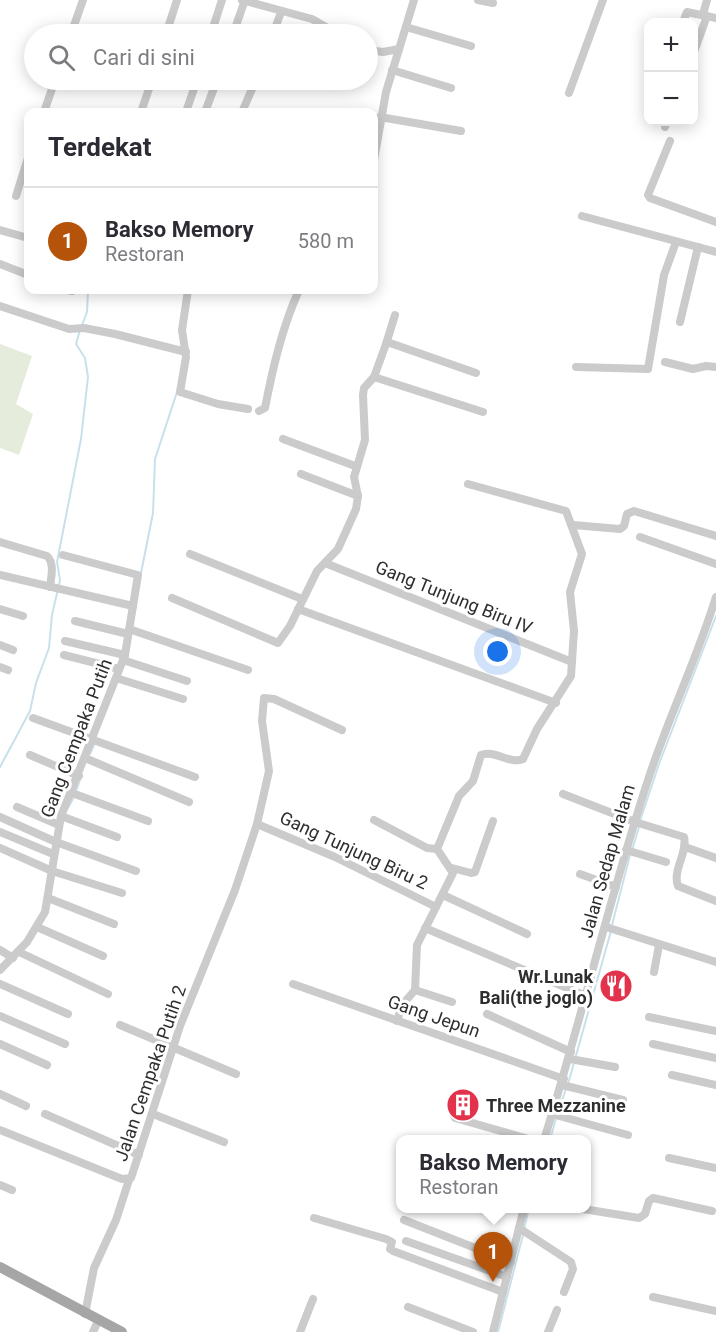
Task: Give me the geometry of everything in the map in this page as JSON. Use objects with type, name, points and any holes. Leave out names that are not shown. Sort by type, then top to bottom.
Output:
[{"type":"main road","points":[[0,1267],[122,1332]]},
{"type":"street","points":[[74,24],[83,0]]},
{"type":"street","points":[[169,24],[177,0]]},
{"type":"street","points":[[214,24],[222,0]]},
{"type":"street","points":[[236,24],[244,0],[319,24]]},
{"type":"street","points":[[378,131],[392,70],[414,0]]},
{"type":"street","points":[[478,0],[493,3]]},
{"type":"street","points":[[569,93],[603,0]]},
{"type":"street","points":[[698,41],[709,16],[707,0]]},
{"type":"street","points":[[277,24],[281,12]]},
{"type":"street","points":[[685,18],[687,12],[709,16]]},
{"type":"street","points":[[406,27],[471,46]]},
{"type":"street","points":[[378,51],[399,49]]},
{"type":"street","points":[[392,70],[451,88]]},
{"type":"street","points":[[45,108],[52,90]]},
{"type":"street","points":[[142,108],[149,90]]},
{"type":"street","points":[[187,108],[194,90]]},
{"type":"street","points":[[206,108],[213,90]]},
{"type":"street","points":[[244,108],[252,90]]},
{"type":"street","points":[[380,117],[461,131]]},
{"type":"street","points":[[670,141],[648,195],[650,198],[716,222]]},
{"type":"street","points":[[16,196],[24,171]]},
{"type":"street","points":[[582,216],[716,252]]},
{"type":"street","points":[[0,230],[24,237]]},
{"type":"street","points":[[576,367],[648,369],[664,275],[676,242]]},
{"type":"street","points":[[680,322],[698,247]]},
{"type":"street","points":[[0,264],[24,273]]},
{"type":"street","points":[[185,294],[182,330],[186,352],[180,392],[218,404],[248,409]]},
{"type":"street","points":[[259,411],[265,408],[269,381],[281,335],[297,294]]},
{"type":"street","points":[[0,306],[69,329],[81,328],[186,352]]},
{"type":"street","points":[[172,598],[278,643],[302,599],[342,541],[358,496],[354,477],[355,466],[365,440],[364,388],[374,377],[394,315]]},
{"type":"street","points":[[386,344],[390,343],[476,373]]},
{"type":"street","points":[[665,362],[693,369],[706,366],[716,367]]},
{"type":"street","points":[[374,377],[483,412]]},
{"type":"street","points":[[283,439],[355,466]]},
{"type":"street","points":[[301,474],[358,496]]},
{"type":"street","points":[[436,849],[459,796],[473,781],[481,755],[487,753],[518,761],[523,759],[537,729],[572,676],[574,631],[570,592],[582,554],[573,525],[565,509],[468,484]]},
{"type":"street","points":[[573,525],[620,529],[624,526],[627,514],[634,511],[716,536]]},
{"type":"street","points":[[640,537],[716,564]]},
{"type":"street","points":[[0,542],[47,556],[51,560],[55,589]]},
{"type":"street","points":[[190,554],[302,599]]},
{"type":"street","name":"Gang Cempaka Putih","points":[[0,970],[16,955],[37,927],[48,898],[60,821],[124,657],[138,574],[63,555]]},
{"type":"street","name":"Gang Tunjung Biru IV","points":[[325,563],[572,662]]},
{"type":"street","points":[[0,575],[133,606]]},
{"type":"street","name":"Jalan Sedap Malam","points":[[546,1135],[556,1115],[565,1084],[586,996],[610,928],[616,887],[639,823],[654,762],[699,649],[716,597]]},
{"type":"street","points":[[0,609],[23,616]]},
{"type":"street","points":[[298,609],[556,703]]},
{"type":"street","points":[[75,621],[128,632],[248,670]]},
{"type":"street","points":[[65,641],[124,657],[187,681]]},
{"type":"street","points":[[0,645],[13,650]]},
{"type":"street","points":[[64,655],[183,699]]},
{"type":"street","name":"Jalan Cempaka Putih 2","points":[[0,1130],[129,1180],[153,1114],[180,1026],[200,981],[258,824],[269,771],[262,721],[264,698],[274,699],[342,730]]},
{"type":"street","points":[[33,718],[195,777]]},
{"type":"street","points":[[30,755],[79,776]]},
{"type":"street","points":[[85,758],[189,802]]},
{"type":"street","points":[[72,793],[148,821]]},
{"type":"street","points":[[563,794],[639,823],[684,837],[685,847],[677,874],[678,886],[716,901]]},
{"type":"street","points":[[17,807],[117,837]]},
{"type":"street","points":[[0,817],[56,842],[136,871]]},
{"type":"street","points":[[374,820],[427,848],[436,849],[452,868],[453,873],[414,955],[415,990],[402,1005],[397,1021]]},
{"type":"street","points":[[452,868],[475,872],[493,821]]},
{"type":"street","name":"Gang Tunjung Biru 2","points":[[258,824],[335,856],[436,907]]},
{"type":"street","points":[[0,832],[53,855]]},
{"type":"street","points":[[685,847],[716,858]]},
{"type":"street","points":[[0,848],[52,871],[122,893]]},
{"type":"street","points":[[630,852],[666,862]]},
{"type":"street","points":[[580,874],[616,887]]},
{"type":"street","points":[[443,895],[527,934]]},
{"type":"street","points":[[48,898],[114,924]]},
{"type":"street","points":[[37,927],[104,956]]},
{"type":"street","points":[[425,928],[586,996]]},
{"type":"street","points":[[610,928],[716,962]]},
{"type":"street","points":[[654,972],[659,945]]},
{"type":"street","points":[[0,950],[108,994]]},
{"type":"street","points":[[0,984],[68,1014]]},
{"type":"street","name":"Gang Jepun","points":[[293,984],[565,1084],[623,1100]]},
{"type":"street","points":[[415,990],[452,1002]]},
{"type":"street","name":"Gang Jepun","points":[[487,1014],[572,1058],[615,1067]]},
{"type":"street","points":[[0,1016],[65,1044]]},
{"type":"street","points":[[649,1017],[716,1031]]},
{"type":"street","points":[[120,1025],[175,1046],[180,1052],[236,1074]]},
{"type":"street","points":[[0,1044],[47,1065]]},
{"type":"street","points":[[653,1044],[716,1058]]},
{"type":"street","points":[[672,1075],[716,1085]]},
{"type":"street","points":[[0,1094],[26,1106]]},
{"type":"street","points":[[457,1096],[453,1114],[455,1118],[514,1135]]},
{"type":"street","points":[[45,1114],[139,1155]]},
{"type":"street","points":[[153,1114],[225,1142]]},
{"type":"street","points":[[556,1115],[628,1135]]},
{"type":"street","points":[[669,1158],[716,1168]]},
{"type":"street","points":[[85,1314],[94,1268],[116,1220],[129,1180]]},
{"type":"street","points":[[0,1185],[12,1191]]},
{"type":"street","points":[[591,1211],[639,1218],[645,1214],[649,1201],[653,1198],[712,1211]]},
{"type":"street","points":[[493,1332],[511,1262],[523,1230],[524,1213]]},
{"type":"street","points":[[314,1218],[386,1239],[392,1242],[390,1249],[393,1251],[503,1292]]},
{"type":"street","points":[[404,1220],[511,1262]]},
{"type":"street","points":[[523,1230],[571,1262],[573,1269],[564,1292]]},
{"type":"street","points":[[406,1241],[507,1277]]},
{"type":"street","points":[[653,1297],[716,1311]]},
{"type":"street","points":[[300,1332],[313,1299]]},
{"type":"street","points":[[408,1307],[473,1332]]},
{"type":"street","points":[[548,1332],[557,1310]]},
{"type":"street","points":[[93,1332],[98,1321]]},
{"type":"green space","points":[[0,344],[32,356],[16,404],[33,414],[19,455],[0,448]]},
{"type":"waterway","points":[[82,325],[87,312],[88,294]]},
{"type":"waterway","points":[[0,767],[30,711],[36,683],[49,648],[52,615],[60,580],[57,562],[81,439],[88,377],[85,358],[76,344],[80,330]]},
{"type":"waterway","points":[[141,573],[153,513],[155,459],[177,392]]},
{"type":"waterway","points":[[640,821],[659,764],[716,616]]},
{"type":"waterway","points":[[90,754],[94,745]]},
{"type":"waterway","points":[[76,791],[80,780]]},
{"type":"waterway","points":[[68,808],[74,797]]},
{"type":"waterway","points":[[632,850],[639,827]]},
{"type":"waterway","points":[[612,925],[630,855]]},
{"type":"waterway","points":[[568,1084],[611,931]]},
{"type":"waterway","points":[[558,1112],[566,1089]]},
{"type":"waterway","points":[[551,1135],[556,1118]]},
{"type":"waterway","points":[[524,1229],[528,1213]]},
{"type":"waterway","points":[[498,1332],[523,1235]]},
{"type":"place","name":"Wr.Lunak Bali(the joglo)","points":[[616,986]]},
{"type":"place","name":"Three Mezzanine","points":[[463,1105]]},
{"type":"place","name":"Bakso Memory","points":[[493,1282]]}]
